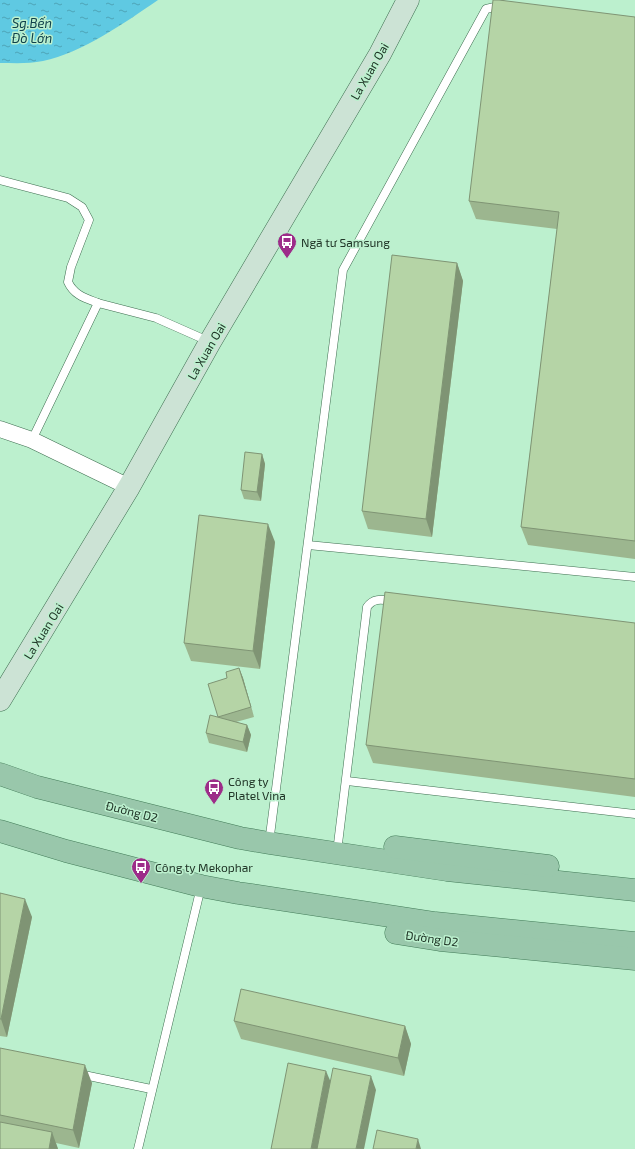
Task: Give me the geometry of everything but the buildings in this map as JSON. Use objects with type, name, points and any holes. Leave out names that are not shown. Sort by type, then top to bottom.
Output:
[{"type":"main road","name":"La Xuan Oai","points":[[0,700],[129,487],[210,342],[380,54],[408,0]]},
{"type":"main road","name":"Đường D2","points":[[0,774],[37,787],[240,838],[447,870],[635,890]]},
{"type":"main road","name":"Đường D2","points":[[0,831],[66,851],[201,886],[435,923],[635,943]]},
{"type":"main road","points":[[360,856],[376,848],[392,847],[635,877]]},
{"type":"main road","name":"Đường D2","points":[[238,892],[250,906],[259,911],[440,940],[635,959]]},
{"type":"street","points":[[0,429],[32,440],[129,487]]},
{"type":"lane","points":[[269,843],[343,270],[486,8],[500,4],[515,6]]},
{"type":"lane","points":[[0,180],[68,198],[82,207],[89,220],[89,225],[71,266],[68,282],[79,296],[98,303],[156,318],[210,342]]},
{"type":"lane","points":[[32,440],[98,303]]},
{"type":"lane","points":[[308,545],[635,577]]},
{"type":"lane","points":[[337,852],[347,781],[367,607],[370,602],[377,599],[400,602]]},
{"type":"lane","points":[[347,781],[635,814]]},
{"type":"lane","points":[[138,1149],[151,1089],[201,886]]},
{"type":"lane","points":[[68,1072],[151,1089]]},
{"type":"water","name":"Sg.Bến Đò Lớn","points":[[0,0],[158,0],[103,36],[58,57],[32,63],[0,63]]},
{"type":"place","name":"Ngã tư Samsung","points":[[287,259]]},
{"type":"place","name":"Công ty Platel Vina","points":[[214,805]]},
{"type":"place","name":"Công ty Mekophar","points":[[141,884]]}]
